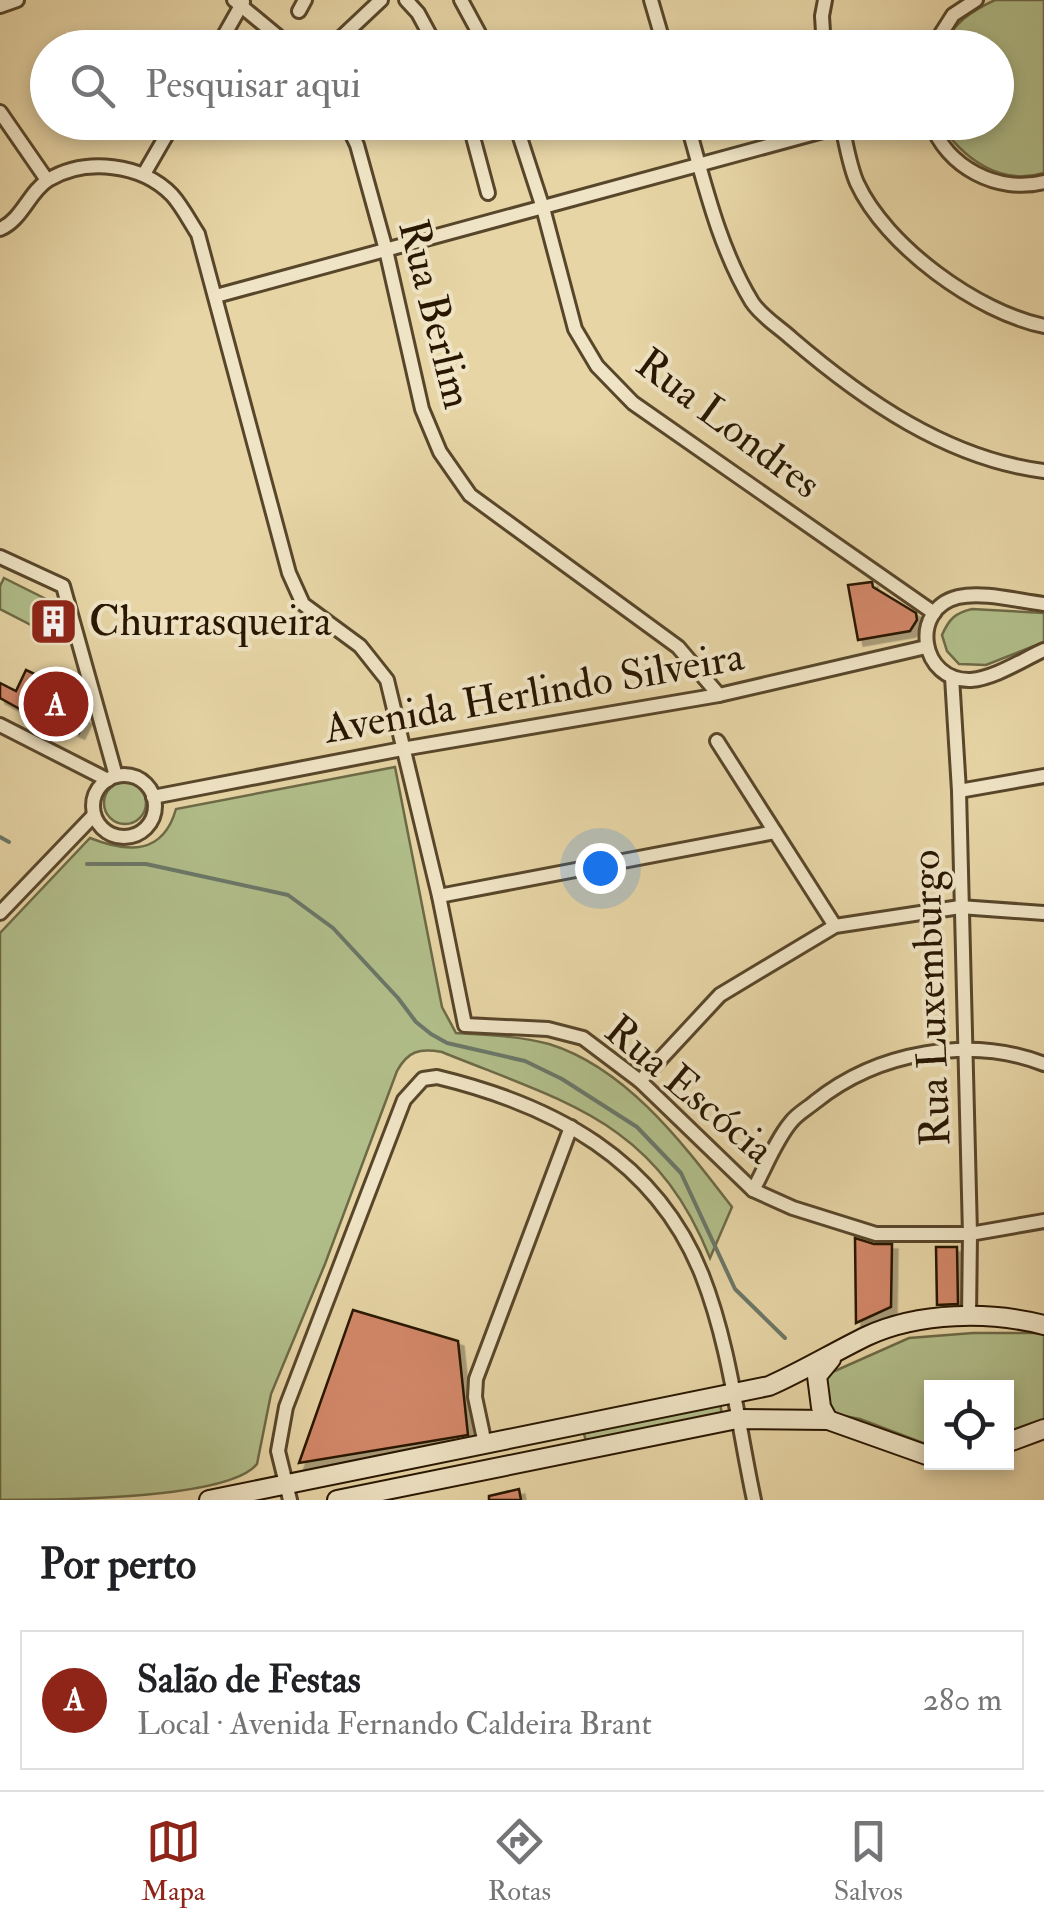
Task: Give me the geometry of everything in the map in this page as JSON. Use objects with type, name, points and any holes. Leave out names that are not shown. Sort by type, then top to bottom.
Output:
[{"type":"street","points":[[0,6],[17,0]]},
{"type":"street","points":[[349,30],[381,0]]},
{"type":"street","points":[[406,0],[427,30]]},
{"type":"street","points":[[461,0],[477,30]]},
{"type":"street","points":[[651,0],[660,30]]},
{"type":"street","points":[[823,30],[824,0]]},
{"type":"street","points":[[944,30],[954,15],[976,0]]},
{"type":"street","points":[[226,30],[240,2],[272,30]]},
{"type":"street","points":[[0,112],[47,180]]},
{"type":"street","points":[[144,174],[164,140]]},
{"type":"street","name":"Rua Berlim","points":[[355,140],[386,250],[422,409],[440,452],[470,495],[678,647],[719,695]]},
{"type":"street","points":[[474,140],[488,192]]},
{"type":"street","name":"Rua Londres","points":[[521,140],[575,329],[597,366],[633,403],[934,612]]},
{"type":"street","points":[[692,140],[727,252],[754,305],[808,352],[901,420],[958,450],[1014,468],[1044,471]]},
{"type":"street","points":[[216,296],[790,140]]},
{"type":"street","points":[[849,140],[856,181],[879,220],[900,241],[971,299],[1015,320],[1044,326]]},
{"type":"street","points":[[941,140],[952,157],[976,174],[1004,184],[1044,182]]},
{"type":"street","points":[[0,229],[12,224],[47,180],[104,166],[144,174],[172,195],[198,234],[288,573],[304,604],[360,646],[388,680],[439,896],[775,832]]},
{"type":"street","points":[[0,557],[62,586],[112,778]]},
{"type":"street","points":[[1044,604],[970,596],[954,598],[934,612],[926,632],[932,662],[952,678],[980,678],[1044,650]]},
{"type":"street","name":"Avenida Herlindo Silveira","points":[[153,797],[402,749],[719,695],[926,647]]},
{"type":"street","name":"Rua Luxemburgo","points":[[952,678],[966,1049],[969,1317]]},
{"type":"street","points":[[0,725],[112,778],[135,778],[149,789],[154,807],[148,825],[132,836],[113,835],[94,815],[94,796],[112,778]]},
{"type":"street","points":[[717,741],[835,926]]},
{"type":"street","points":[[958,791],[1044,776]]},
{"type":"street","points":[[0,913],[94,815]]},
{"type":"street","name":"Rua Escócia","points":[[439,896],[465,1025],[548,1029],[583,1038],[640,1081],[753,1190],[793,1208],[876,1234],[970,1234],[1044,1221]]},
{"type":"street","points":[[640,1081],[720,995],[835,926],[960,907],[1044,913]]},
{"type":"street","points":[[753,1190],[791,1122],[830,1090],[869,1070],[919,1054],[966,1049],[1020,1055],[1044,1064]]},
{"type":"street","points":[[287,1492],[278,1451],[286,1407],[404,1100],[423,1078],[438,1076],[524,1104],[571,1127],[633,1169],[686,1240],[717,1322],[754,1500]]},
{"type":"street","points":[[485,1444],[475,1397],[476,1379],[571,1127]]},
{"type":"street","points":[[209,1500],[287,1492],[485,1444],[769,1386],[870,1335],[912,1322],[1013,1317],[1044,1325]]},
{"type":"street","points":[[828,1420],[820,1407],[817,1376],[835,1354]]},
{"type":"street","points":[[337,1500],[737,1419],[828,1420],[924,1454]]},
{"type":"street","points":[[1014,1441],[1044,1428]]},
{"type":"green space","points":[[995,0],[1044,0],[1044,173],[1012,176],[998,172],[971,158],[953,140],[1014,140],[1014,30],[953,30]]},
{"type":"green space","points":[[4,578],[50,601],[37,628],[0,609]]},
{"type":"green space","points":[[972,609],[1044,613],[1044,642],[986,665],[959,664],[947,651],[942,635],[953,617]]},
{"type":"green space","points":[[395,767],[442,1007],[456,1033],[549,1044],[577,1055],[629,1090],[674,1135],[732,1207],[710,1258],[688,1212],[662,1175],[634,1146],[602,1123],[529,1086],[442,1052],[415,1052],[397,1071],[325,1264],[271,1394],[257,1464],[240,1476],[176,1491],[137,1496],[0,1500],[0,933],[90,838],[130,848],[142,846],[162,835],[176,809]]},
{"type":"green space","points":[[125,782],[140,788],[146,803],[140,818],[125,824],[110,818],[104,803],[110,788]]},
{"type":"green space","points":[[1044,1333],[1044,1422],[1014,1432],[1014,1380],[924,1380],[924,1443],[860,1419],[834,1414],[825,1390],[828,1374],[909,1338]]},
{"type":"green space","points":[[720,1403],[722,1415],[587,1445],[583,1430]]},
{"type":"building","points":[[872,582],[873,587],[916,613],[917,620],[910,631],[858,640],[848,585]]},
{"type":"building","points":[[26,670],[80,695],[72,713],[86,719],[79,733],[47,718],[45,723],[0,698],[0,683],[16,691]]},
{"type":"building","points":[[855,1238],[892,1244],[891,1307],[856,1323]]},
{"type":"building","points":[[936,1247],[957,1247],[958,1304],[937,1305]]},
{"type":"building","points":[[353,1310],[458,1341],[468,1435],[299,1463]]},
{"type":"building","points":[[519,1489],[521,1500],[489,1500],[489,1496]]},
{"type":"waterway","points":[[0,837],[9,842]]},
{"type":"waterway","points":[[87,864],[146,864],[288,895],[333,928],[431,1034],[447,1043],[525,1061],[562,1079],[637,1127],[681,1173],[735,1289],[785,1338]]},
{"type":"place","name":"Churrasqueira","points":[[54,622]]},
{"type":"place","name":"Salão de Festas","points":[[56,704]]}]
